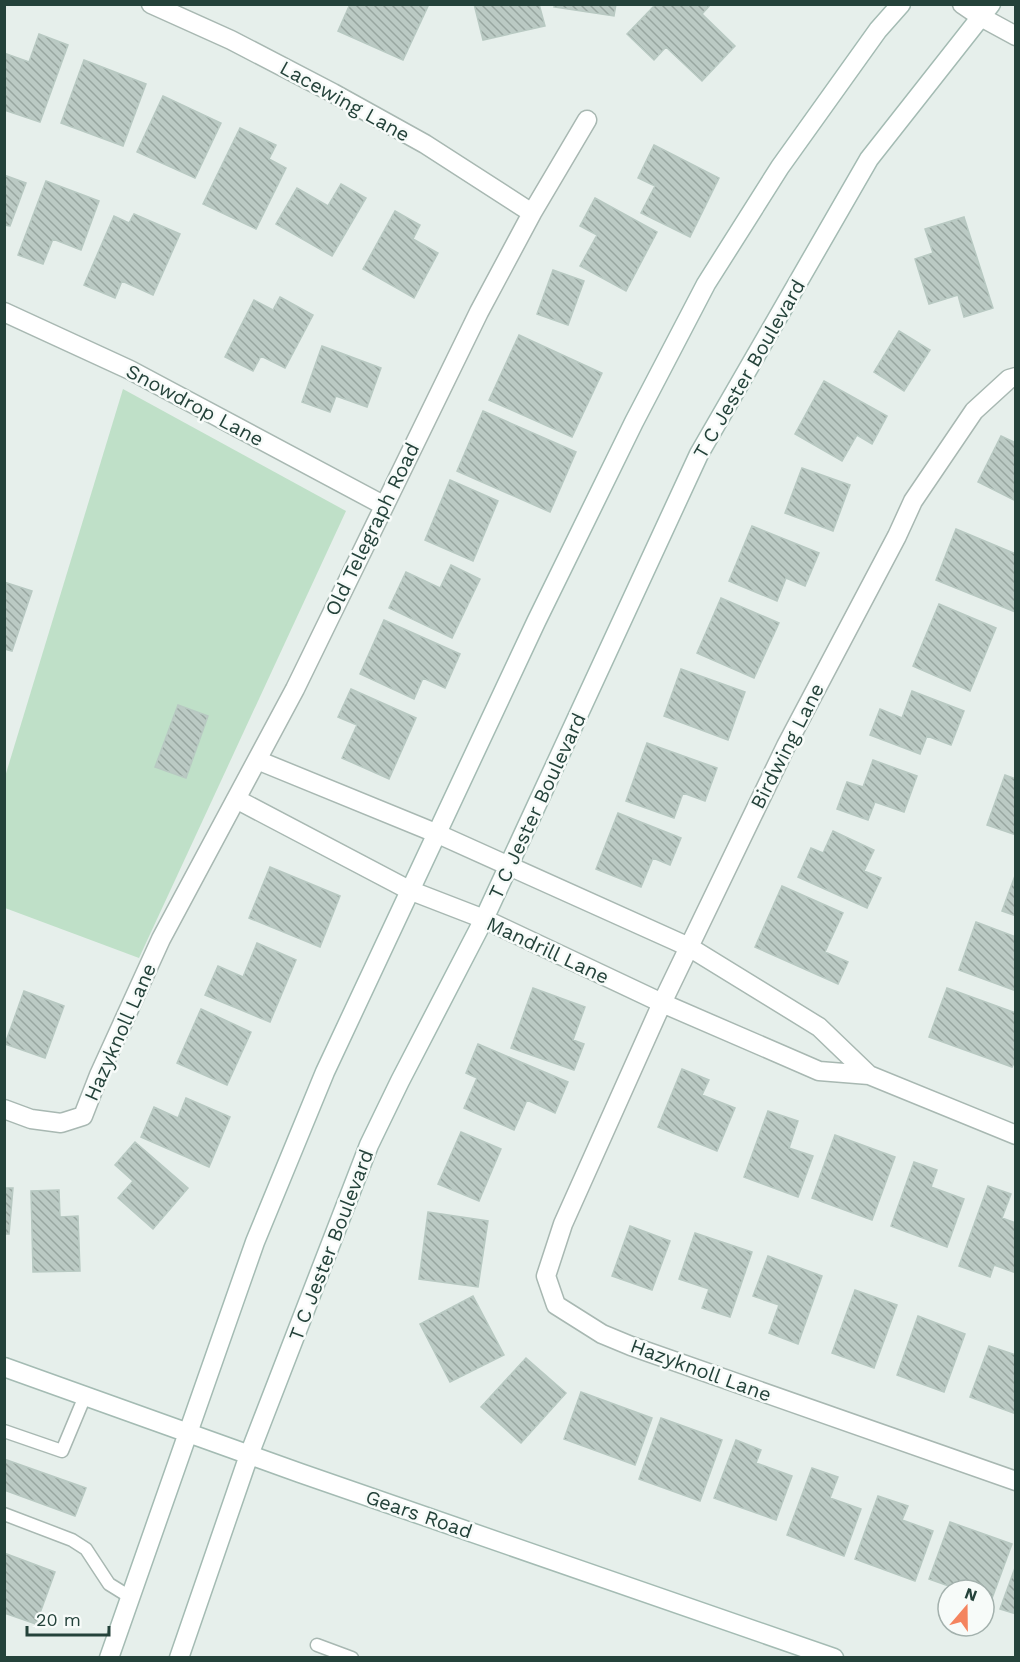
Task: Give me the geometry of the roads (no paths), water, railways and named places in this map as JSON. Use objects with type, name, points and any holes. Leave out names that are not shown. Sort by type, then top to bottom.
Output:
[{"type":"street","name":"Lacewing Lane","points":[[151,4],[231,40],[333,93],[424,144],[532,213]]},
{"type":"street","points":[[109,1658],[255,1242],[316,1093],[536,622],[634,422],[706,284],[780,167],[878,30],[901,4]]},
{"type":"street","points":[[963,4],[986,11],[1016,36]]},
{"type":"street","name":"T C Jester Boulevard","points":[[179,1658],[249,1455],[369,1145],[484,919],[699,454],[869,159],[986,11]]},
{"type":"street","name":"Old Telegraph Road","points":[[161,939],[295,688],[479,312],[532,213],[587,120]]},
{"type":"street","name":"Snowdrop Lane","points":[[4,312],[130,370],[383,505]]},
{"type":"street","name":"Birdwing Lane","points":[[600,1143],[662,1003],[786,746],[897,536],[913,501],[974,411],[1009,379],[1016,377]]},
{"type":"street","name":"Mandrill Lane","points":[[257,760],[438,834],[689,947],[819,1027],[869,1075]]},
{"type":"street","name":"Mandrill Lane","points":[[236,798],[409,890],[484,919],[662,1003],[819,1071],[869,1075],[1016,1135]]},
{"type":"street","name":"Hazyknoll Lane","points":[[4,1109],[31,1119],[61,1123],[83,1116],[99,1075],[161,939]]},
{"type":"street","name":"Hazyknoll Lane","points":[[600,1143],[563,1224],[546,1276],[556,1305],[602,1334],[631,1346],[1016,1481]]},
{"type":"street","name":"Gears Road","points":[[4,1367],[249,1455],[834,1658]]},
{"type":"lane","points":[[4,1431],[63,1451],[85,1396]]},
{"type":"lane","points":[[4,1514],[72,1540],[86,1549],[110,1584],[130,1597]]},
{"type":"lane","points":[[317,1645],[352,1658]]}]
